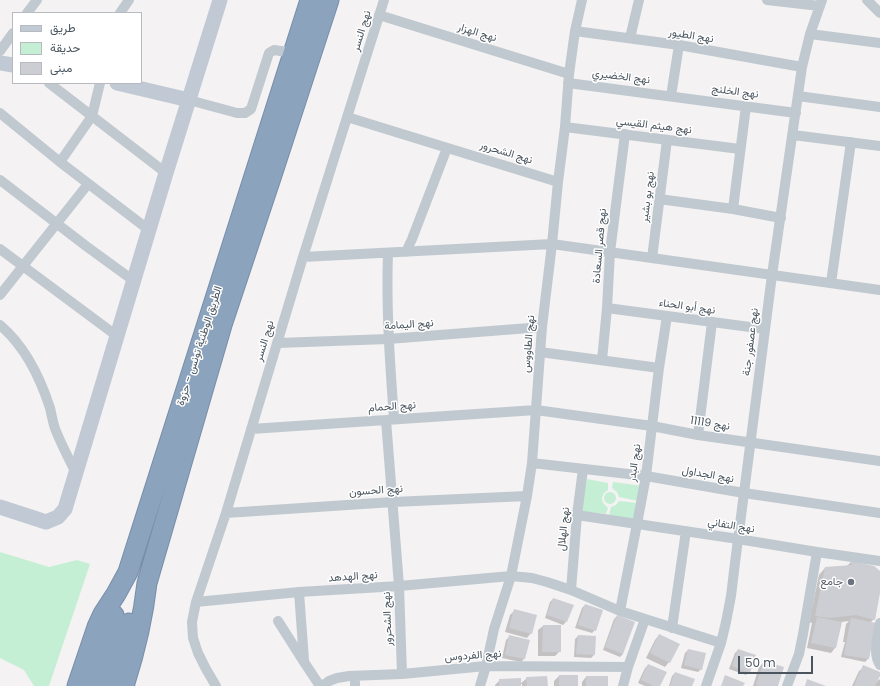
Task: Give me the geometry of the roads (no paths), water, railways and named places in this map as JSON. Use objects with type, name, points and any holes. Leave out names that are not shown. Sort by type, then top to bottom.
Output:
[{"type":"highway","name":"الطريق الوطنية تونس - حزوة","points":[[78,686],[97,627],[128,572],[310,0]]},
{"type":"highway","name":"الطريق الوطنية تونس - حزوة","points":[[124,686],[139,633],[147,583],[222,325],[329,0]]},
{"type":"highway","points":[[92,686],[128,572]]},
{"type":"highway","points":[[109,686],[130,620],[147,583]]},
{"type":"street","points":[[28,12],[37,0]]},
{"type":"street","points":[[121,12],[129,0]]},
{"type":"street","points":[[0,507],[46,522],[58,517],[64,509],[220,0]]},
{"type":"street","name":"نهج النسر","points":[[216,686],[198,653],[193,638],[192,622],[196,602],[226,513],[303,257],[384,0]]},
{"type":"street","name":"نهج الطاووس","points":[[480,686],[494,629],[511,576],[532,463],[542,327],[565,127],[568,78],[575,31],[582,0]]},
{"type":"street","points":[[630,38],[639,0]]},
{"type":"street","points":[[773,0],[821,3]]},
{"type":"street","points":[[867,0],[880,13]]},
{"type":"street","name":"نهج عصفور جنة","points":[[706,686],[721,643],[731,596],[772,275],[802,67],[810,34],[821,3]]},
{"type":"street","name":"نهج الهزار","points":[[379,16],[568,78]]},
{"type":"street","name":"نهج الطيور","points":[[575,31],[679,45],[802,67]]},
{"type":"street","points":[[0,51],[12,34]]},
{"type":"street","points":[[810,34],[880,43]]},
{"type":"street","points":[[671,96],[679,45]]},
{"type":"street","points":[[121,84],[237,113],[245,113],[248,112],[252,106],[269,53],[274,50],[294,53]]},
{"type":"street","points":[[0,63],[12,65]]},
{"type":"street","name":"نهج الخضيري","points":[[568,78],[671,96]]},
{"type":"street","points":[[50,84],[166,173]]},
{"type":"street","points":[[60,162],[92,116],[100,84]]},
{"type":"street","name":"نهج الخلنج","points":[[671,96],[796,112]]},
{"type":"street","points":[[798,96],[880,107]]},
{"type":"street","points":[[732,209],[746,106]]},
{"type":"street","points":[[0,114],[149,230]]},
{"type":"street","name":"نهج الشحرور","points":[[347,117],[558,182]]},
{"type":"street","name":"نهج هيثم القيسي","points":[[565,127],[740,149]]},
{"type":"street","name":"نهج قصر السعادة","points":[[602,360],[610,252],[624,134]]},
{"type":"street","points":[[793,135],[880,146]]},
{"type":"street","name":"نهج بو بشير","points":[[652,258],[667,140]]},
{"type":"street","points":[[831,283],[851,142]]},
{"type":"street","points":[[406,252],[447,148]]},
{"type":"street","points":[[0,180],[56,224],[134,281]]},
{"type":"street","points":[[0,295],[88,184]]},
{"type":"street","points":[[660,199],[732,209],[781,218]]},
{"type":"street","points":[[303,257],[552,244],[880,290]]},
{"type":"street","points":[[0,249],[117,336]]},
{"type":"street","name":"نهج الشحرور","points":[[388,253],[387,277],[390,419],[402,674]]},
{"type":"street","name":"نهج أبو الحناء","points":[[607,308],[765,329]]},
{"type":"street","name":"نهج البدر","points":[[620,611],[638,524],[646,476],[667,316]]},
{"type":"street","points":[[698,435],[712,322]]},
{"type":"street","points":[[0,325],[18,344],[30,360],[50,408],[55,430],[76,473]]},
{"type":"street","name":"نهج اليمامة","points":[[278,343],[388,339],[542,327]]},
{"type":"street","points":[[540,352],[660,368]]},
{"type":"street","name":"نهج 11119","points":[[536,410],[652,426],[750,443],[880,461]]},
{"type":"street","name":"نهج الحمام","points":[[251,429],[536,410]]},
{"type":"street","name":"نهج الجداول","points":[[532,463],[646,476],[744,493],[880,513]]},
{"type":"street","name":"نهج الهلال","points":[[571,590],[583,469]]},
{"type":"street","name":"نهج الحسون","points":[[226,513],[393,502],[527,496]]},
{"type":"street","name":"نهج التفاني","points":[[578,515],[880,561]]},
{"type":"street","points":[[672,628],[686,531]]},
{"type":"street","points":[[787,686],[797,659],[803,634],[817,552]]},
{"type":"street","name":"نهج الهدهد","points":[[196,602],[299,592],[399,586],[511,576],[532,578],[547,582],[571,590],[620,611],[721,643]]},
{"type":"street","points":[[299,592],[304,662]]},
{"type":"street","points":[[623,686],[645,619]]},
{"type":"street","points":[[278,621],[321,686]]},
{"type":"street","points":[[880,623],[876,656],[880,664]]},
{"type":"street","name":"نهج الفردوس","points":[[321,686],[337,678],[355,681],[402,674],[486,666],[628,667]]},
{"type":"place","name":"جامع","points":[[851,582]]}]
